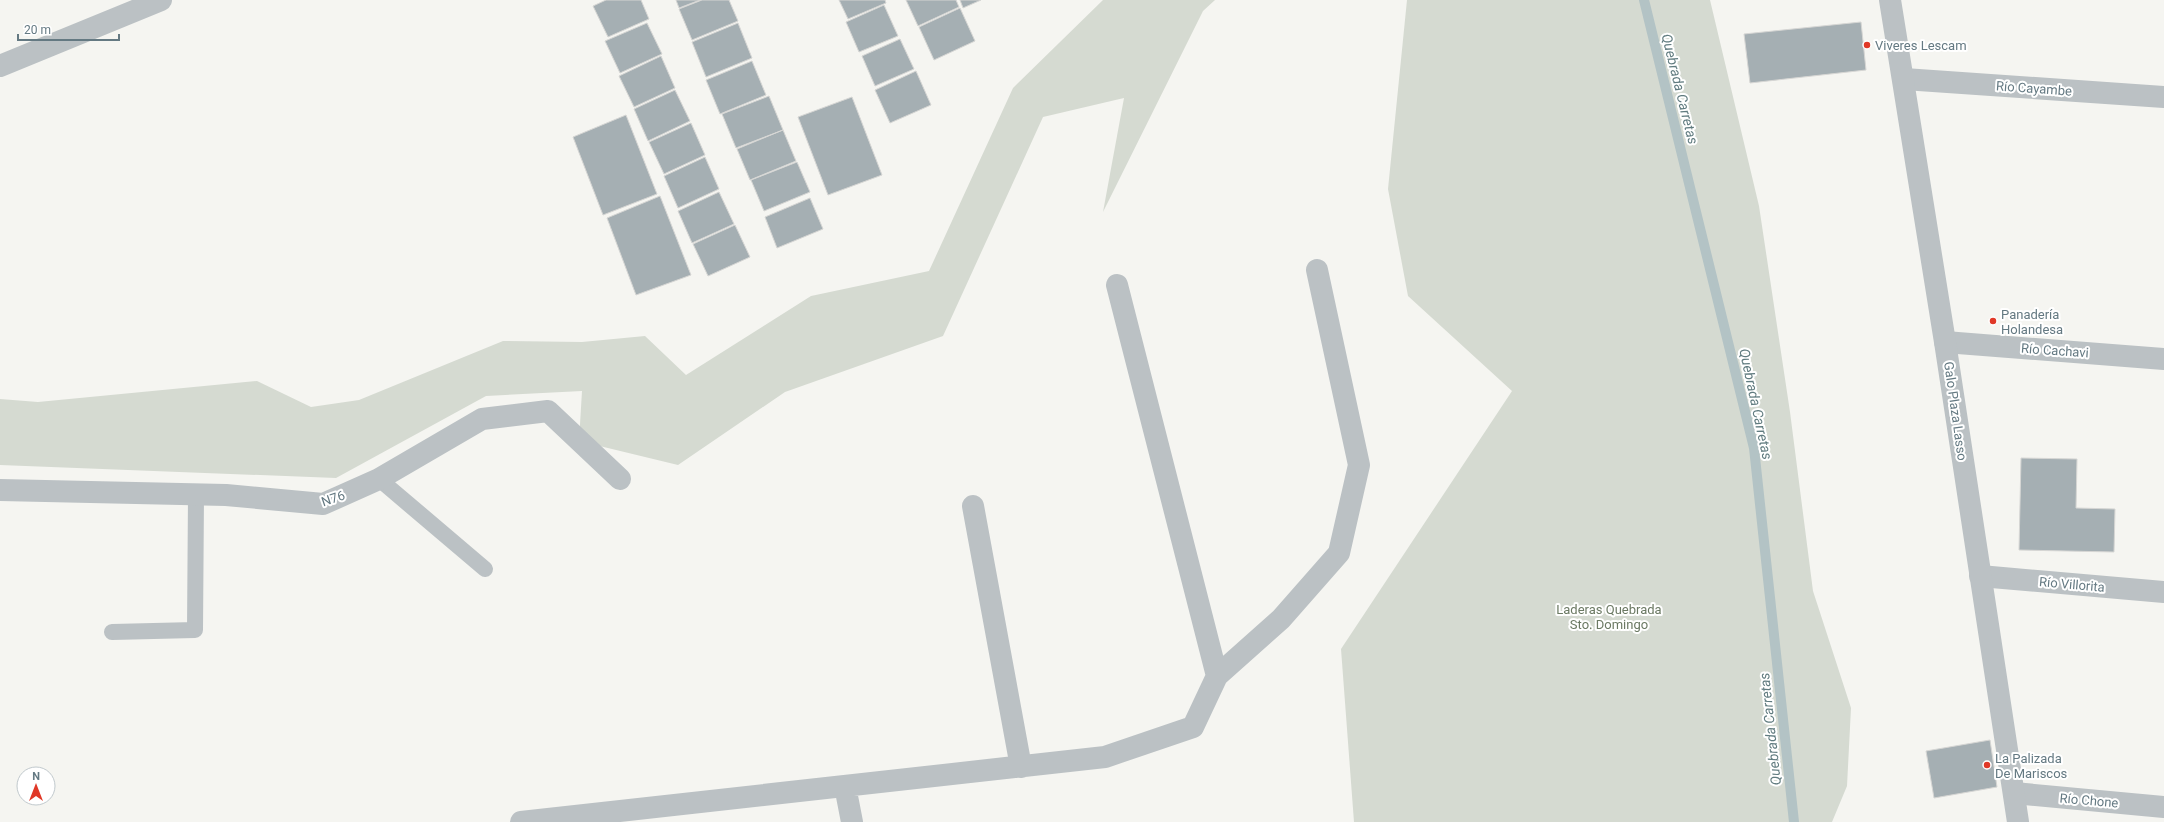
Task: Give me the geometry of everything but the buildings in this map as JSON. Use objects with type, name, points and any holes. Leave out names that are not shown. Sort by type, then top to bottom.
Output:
[{"type":"street","points":[[0,66],[160,0]]},
{"type":"street","name":"Galo Plaza Lasso","points":[[1890,0],[1904,79],[1945,342],[2018,822]]},
{"type":"street","name":"Río Cayambe","points":[[1904,79],[2164,97]]},
{"type":"street","points":[[520,822],[667,814],[845,786],[1106,757],[1193,727],[1217,676],[1281,619],[1339,553],[1360,465],[1317,270]]},
{"type":"street","points":[[1117,285],[1217,676]]},
{"type":"street","name":"Río Cachavi","points":[[1945,342],[2164,359]]},
{"type":"street","name":"N76","points":[[0,490],[226,496],[323,504],[379,479],[482,419],[548,411],[620,479]]},
{"type":"street","points":[[973,506],[1021,767]]},
{"type":"street","name":"Río Villorita","points":[[1980,576],[2164,592]]},
{"type":"street","points":[[845,786],[852,822]]},
{"type":"street","name":"Río Chone","points":[[2014,793],[2164,807]]},
{"type":"lane","points":[[379,479],[485,570]]},
{"type":"lane","points":[[112,632],[195,630],[196,495]]},
{"type":"green space","points":[[1103,0],[1215,0],[1203,11],[1103,212],[1124,98],[1043,117],[943,336],[785,392],[678,465],[579,441],[582,391],[486,396],[336,478],[0,465],[0,399],[38,402],[257,381],[311,407],[359,400],[503,341],[582,342],[645,336],[686,375],[811,296],[929,271],[1013,88]]},
{"type":"green space","name":"Laderas Quebrada Sto. Domingo","points":[[1407,0],[1710,0],[1759,206],[1790,412],[1813,591],[1851,708],[1847,786],[1832,822],[1354,822],[1341,649],[1512,391],[1408,296],[1388,189]]},
{"type":"waterway","name":"Quebrada Carretas","points":[[1644,0],[1754,448],[1794,822]]},
{"type":"place","name":"Viveres Lescam","points":[[1867,45]]},
{"type":"place","name":"Panadería Holandesa","points":[[1993,321]]},
{"type":"place","name":"La Palizada De Mariscos","points":[[1987,765]]}]
